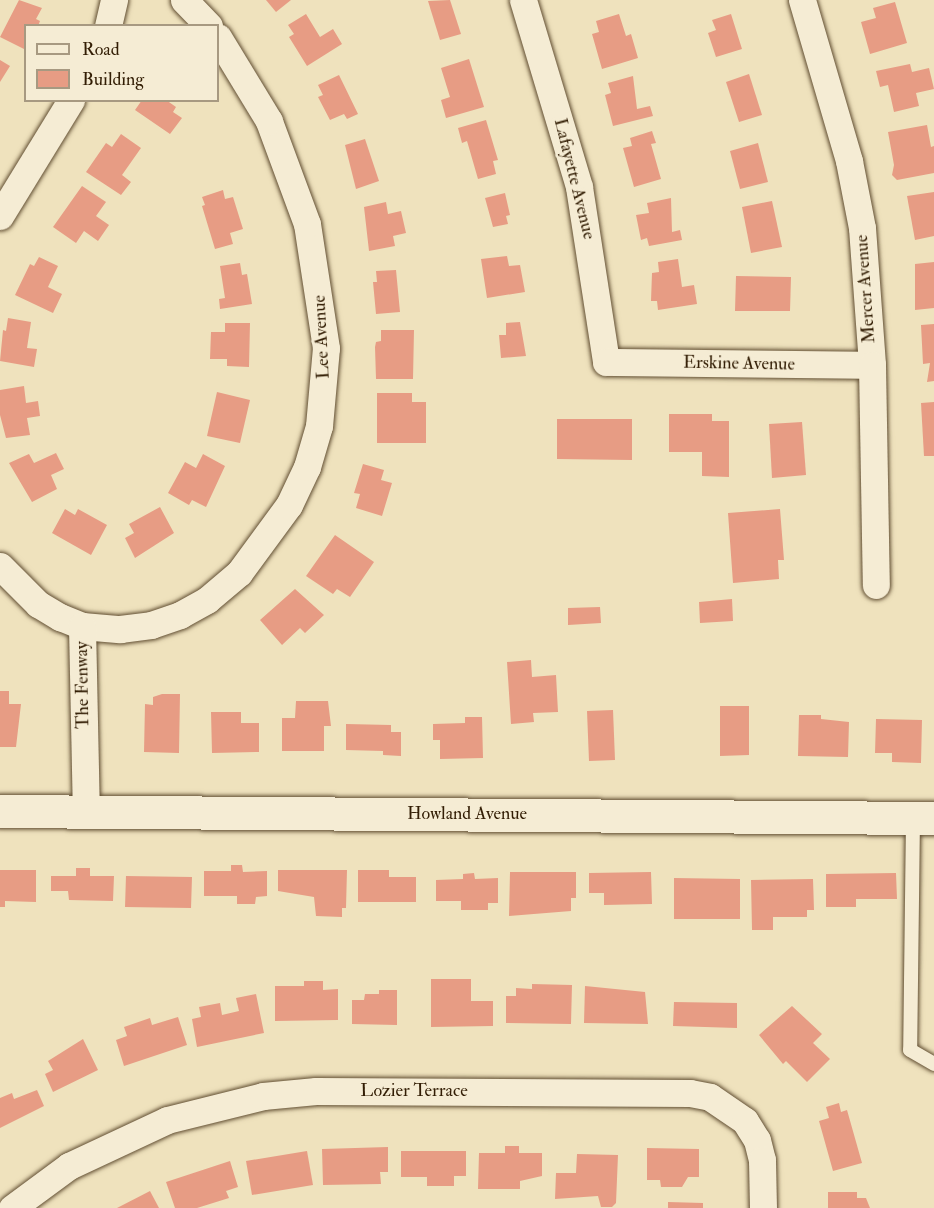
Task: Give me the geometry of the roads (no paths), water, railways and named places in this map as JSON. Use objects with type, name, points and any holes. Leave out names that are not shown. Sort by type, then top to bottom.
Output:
[{"type":"street","points":[[108,24],[114,0]]},
{"type":"street","points":[[184,0],[206,24]]},
{"type":"street","name":"Lafayette Avenue","points":[[523,0],[579,187],[606,362]]},
{"type":"street","name":"Mercer Avenue","points":[[802,0],[849,161],[860,217],[872,366],[876,585]]},
{"type":"street","name":"Lee Avenue","points":[[82,626],[120,629],[151,625],[180,615],[207,600],[238,573],[289,505],[319,426],[326,348],[307,224],[270,121],[219,39]]},
{"type":"street","points":[[0,216],[70,102]]},
{"type":"street","name":"Erskine Avenue","points":[[606,362],[872,366]]},
{"type":"street","name":"The Fenway","points":[[0,566],[38,604],[82,626],[86,811]]},
{"type":"street","name":"Howland Avenue","points":[[0,811],[924,818]]},
{"type":"street","name":"Lozier Terrace","points":[[12,1208],[69,1166],[166,1120],[262,1096],[316,1090],[690,1093],[710,1097],[745,1121],[757,1140],[762,1160],[763,1208]]},
{"type":"lane","points":[[924,818],[910,1050],[934,1064]]}]
